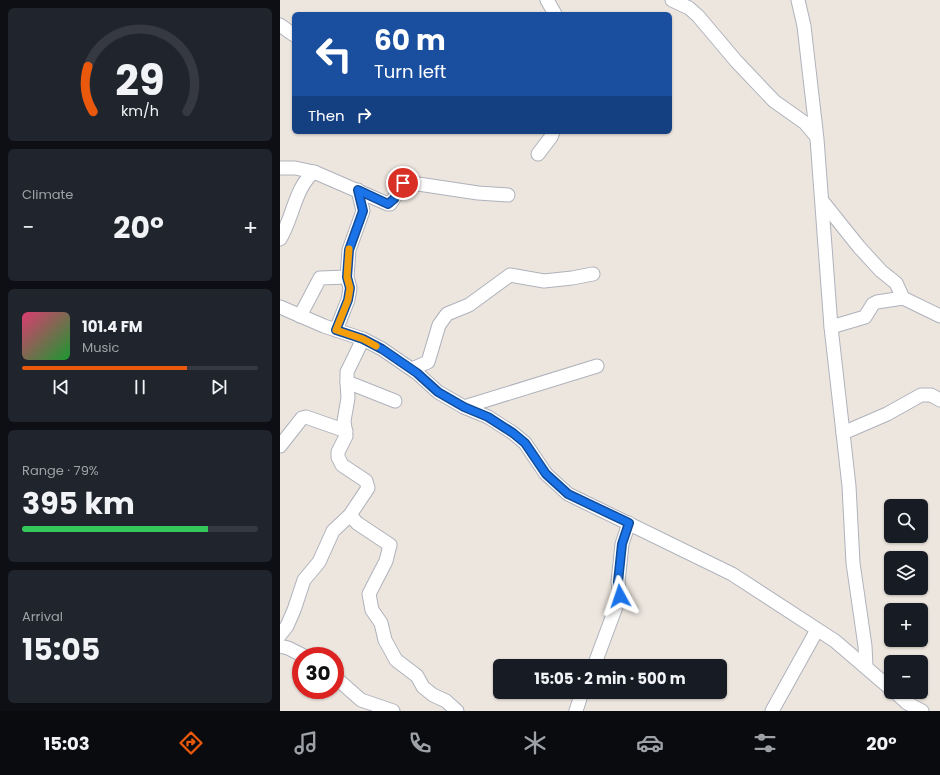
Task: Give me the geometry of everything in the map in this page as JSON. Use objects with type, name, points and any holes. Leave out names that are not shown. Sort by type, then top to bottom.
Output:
[{"type":"street","points":[[546,0],[554,12]]},
{"type":"street","points":[[672,0],[689,8],[698,16],[736,61],[774,102],[805,123],[817,139]]},
{"type":"street","points":[[798,0],[804,26],[817,139],[823,202],[831,327],[849,486],[853,563],[865,646],[866,667]]},
{"type":"street","points":[[280,24],[292,33]]},
{"type":"street","points":[[538,154],[551,138],[552,134]]},
{"type":"street","points":[[280,168],[295,168],[314,172],[388,204],[390,204],[405,182],[478,193],[508,195]]},
{"type":"street","points":[[280,239],[288,224],[303,184],[314,172]]},
{"type":"street","points":[[336,330],[348,300],[350,288],[347,277],[349,250],[363,211],[358,190]]},
{"type":"street","points":[[823,202],[859,247],[881,271],[896,283],[903,298]]},
{"type":"street","points":[[412,369],[428,362],[439,325],[447,314],[469,305],[510,275],[544,280],[572,278],[593,274]]},
{"type":"street","points":[[300,316],[320,278],[347,277]]},
{"type":"street","points":[[831,327],[866,317],[873,304],[877,302],[903,298],[940,316]]},
{"type":"street","points":[[280,306],[300,316],[363,339],[382,349],[412,369],[438,392],[464,407],[488,417],[513,433],[525,443],[546,474],[568,494],[732,574],[835,642],[884,683]]},
{"type":"street","points":[[282,627],[299,599],[301,584],[319,562],[333,531],[350,516],[368,488],[366,481],[348,469],[339,460],[338,452],[346,438],[344,421],[348,398],[347,372],[363,339]]},
{"type":"street","points":[[464,407],[597,366]]},
{"type":"street","points":[[347,382],[395,401]]},
{"type":"street","points":[[843,433],[887,414],[921,395],[931,395],[940,400]]},
{"type":"street","points":[[280,446],[302,418],[306,417],[346,431]]},
{"type":"street","points":[[350,516],[381,540],[390,545],[386,561],[369,594],[372,610],[381,623],[385,640],[393,655],[401,664],[417,676],[423,687],[433,695],[446,701],[457,711]]},
{"type":"street","points":[[597,659],[620,596],[618,582],[622,544],[629,523]]},
{"type":"street","points":[[772,711],[817,630]]},
{"type":"street","points":[[280,646],[292,650]]},
{"type":"street","points":[[344,685],[361,700],[393,711]]},
{"type":"street","points":[[576,711],[580,699]]},
{"type":"street","points":[[903,699],[922,711]]},
{"type":"slow traffic","points":[[349,249],[347,277],[350,288],[348,300],[338,321],[336,330],[363,339],[376,346]]},
{"type":"route","points":[[403,183],[390,204],[385,204],[358,190],[363,211],[349,250],[347,277],[350,288],[348,300],[338,321],[336,330],[363,339],[382,349],[417,373],[438,392],[464,407],[488,417],[513,433],[525,443],[546,474],[556,485],[580,501],[629,523],[622,544],[618,582],[621,593],[620,596]]}]
